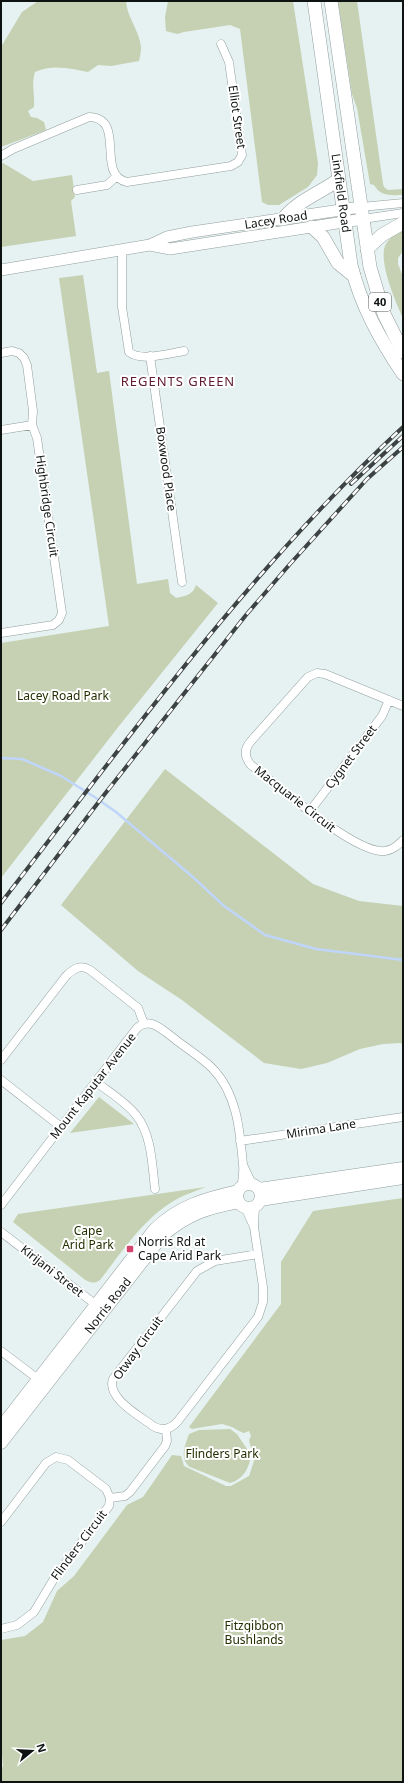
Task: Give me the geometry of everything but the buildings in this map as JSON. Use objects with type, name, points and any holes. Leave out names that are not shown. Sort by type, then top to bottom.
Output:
[{"type":"main road","name":"Linkfield Road","points":[[314,1],[343,216],[354,276],[362,302],[372,323],[403,374]]},
{"type":"main road","name":"Linkfield Road","points":[[331,1],[367,249],[378,297],[390,328],[403,352]]},
{"type":"main road","points":[[283,219],[290,209],[326,189],[338,180]]},
{"type":"main road","points":[[367,249],[382,234],[403,223]]},
{"type":"main road","points":[[312,227],[323,237],[338,264],[354,276]]},
{"type":"main road","name":"Norris Road","points":[[1,1443],[42,1382],[100,1307],[163,1235],[174,1225],[201,1210],[249,1196],[403,1168]]},
{"type":"main road","name":"Norris Road","points":[[249,1196],[403,1178]]},
{"type":"main road","name":"Norris Road","points":[[1,1427],[42,1382]]},
{"type":"street","name":"Elliot Street","points":[[116,177],[127,182],[231,166],[238,162],[242,155],[229,62],[221,44]]},
{"type":"street","points":[[1,156],[13,149],[89,117],[98,117],[104,121],[107,127],[113,170],[116,177],[107,185],[77,190]]},
{"type":"street","name":"Lacey Road","points":[[150,246],[167,237],[283,219],[343,216],[403,203]]},
{"type":"street","name":"Lacey Road","points":[[362,213],[403,213]]},
{"type":"street","name":"Lacey Road","points":[[1,270],[150,246],[170,249],[312,227],[343,216]]},
{"type":"street","points":[[122,250],[121,298],[128,348],[135,356],[150,356],[184,351]]},
{"type":"street","name":"Highbridge Circuit","points":[[1,353],[12,351],[19,352],[26,361],[33,411],[32,425],[37,438],[62,612],[59,620],[53,625],[1,633]]},
{"type":"street","name":"Boxwood Place","points":[[150,356],[182,582]]},
{"type":"street","points":[[1,430],[32,425]]},
{"type":"street","name":"Macquarie Circuit","points":[[403,706],[325,674],[314,673],[308,677],[247,745],[246,756],[251,765],[343,836],[377,851],[384,852],[392,850],[403,840]]},
{"type":"street","name":"Cygnet Street","points":[[310,811],[382,716],[389,700]]},
{"type":"street","points":[[1,1060],[70,971],[78,968],[83,967],[90,970],[138,1008],[144,1024]]},
{"type":"street","name":"Mount Kaputar Avenue","points":[[1,1205],[137,1028],[144,1024],[153,1024],[160,1027],[204,1061],[219,1076],[233,1102],[244,1167],[242,1179],[249,1196]]},
{"type":"street","points":[[1,1080],[62,1127]]},
{"type":"street","points":[[96,1082],[133,1112],[143,1125],[148,1141],[155,1189]]},
{"type":"street","name":"Mirima Lane","points":[[240,1141],[403,1117]]},
{"type":"street","points":[[110,1498],[124,1496],[130,1492],[165,1446],[167,1441],[166,1430],[178,1422],[258,1317],[264,1295],[249,1196]]},
{"type":"street","name":"Kirijani Street","points":[[1,1232],[100,1307]]},
{"type":"street","name":"Otway Circuit","points":[[166,1430],[153,1426],[116,1397],[112,1388],[113,1379],[197,1271],[215,1261],[258,1254]]},
{"type":"street","points":[[1,1351],[42,1382]]},
{"type":"street","name":"Flinders Circuit","points":[[1,1522],[46,1463],[56,1457],[68,1460],[106,1489],[110,1498],[109,1506],[55,1577],[34,1612],[17,1625],[1,1629]]},
{"type":"green space","points":[[38,1],[126,1],[140,42],[141,50],[139,61],[111,66],[98,65],[88,72],[54,67],[35,72],[33,81],[34,107],[28,111],[31,117],[37,118],[44,122],[46,130],[1,147],[1,47],[22,12]]},
{"type":"green space","points":[[168,1],[293,1],[318,163],[317,175],[308,187],[279,205],[268,205],[262,202],[240,29],[230,25],[177,34],[166,31],[165,17]]},
{"type":"green space","points":[[338,1],[357,1],[383,184],[388,190],[403,189],[403,195],[390,195],[380,192],[374,185],[370,184],[357,108],[352,94]]},
{"type":"green space","points":[[3,163],[33,181],[72,175],[75,197],[71,201],[76,236],[1,247],[1,165]]},
{"type":"green space","points":[[403,230],[403,251],[398,258],[398,264],[403,277],[403,318],[388,281],[384,251],[389,239]]},
{"type":"green space","name":"Lacey Road Park","points":[[83,275],[97,373],[109,371],[137,584],[168,579],[170,593],[176,598],[191,593],[196,585],[218,603],[119,726],[1,878],[1,643],[109,626],[59,278]]},
{"type":"green space","points":[[165,769],[313,884],[359,901],[403,906],[403,1044],[383,1044],[360,1049],[327,1063],[301,1069],[264,1063],[182,1000],[138,971],[61,905]]},
{"type":"green space","points":[[99,1097],[134,1124],[70,1133]]},
{"type":"green space","name":"Cape Arid Park","points":[[206,1187],[177,1199],[154,1215],[135,1235],[100,1280],[94,1282],[84,1279],[13,1222],[18,1214]]},
{"type":"green space","name":"Fitzgibbon Bushlands","points":[[403,1198],[403,1782],[1,1782],[1,1769],[3,1766],[1,1743],[1,1640],[25,1636],[43,1622],[57,1591],[74,1576],[127,1505],[143,1497],[172,1455],[181,1456],[184,1466],[226,1486],[231,1486],[249,1476],[254,1461],[249,1440],[251,1436],[249,1431],[244,1433],[222,1424],[192,1429],[189,1427],[281,1304],[281,1262],[313,1211]]},
{"type":"green space","name":"Flinders Park","points":[[230,1429],[237,1434],[251,1455],[247,1469],[239,1479],[230,1483],[190,1467],[184,1456],[189,1434],[199,1430]]},
{"type":"waterway","points":[[1,758],[22,759],[61,776],[96,798],[116,812],[194,878],[224,906],[265,935],[316,949],[403,960]]},
{"type":"railway","points":[[1,903],[192,656],[294,538],[347,481],[403,427]]},
{"type":"railway","points":[[351,484],[403,436]]},
{"type":"railway","points":[[1,930],[104,795],[246,615],[367,479],[403,447]]},
{"type":"place","name":"Norris Rd at Cape Arid Park","points":[[130,1249]]},
{"type":"district","name":"REGENTS GREEN","points":[[178,381]]}]
